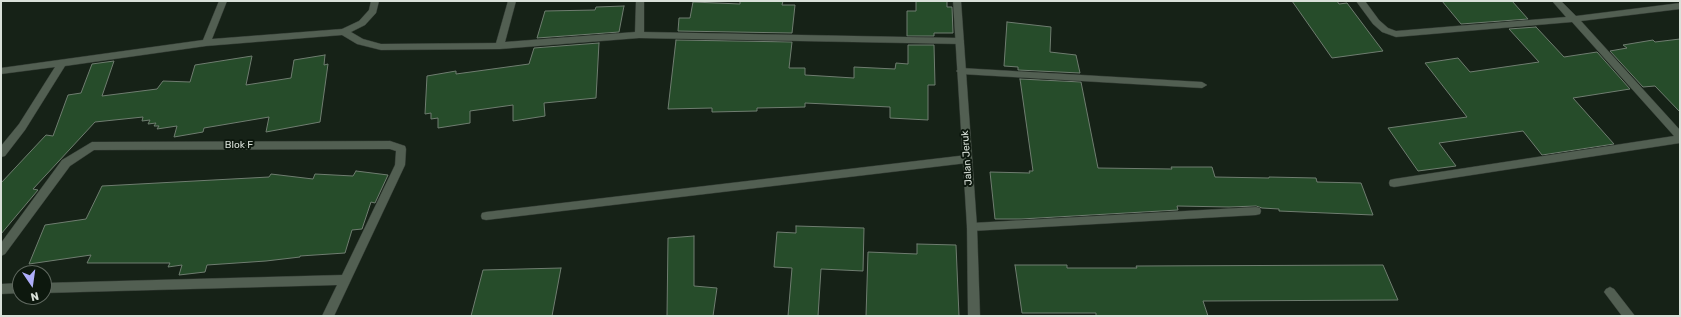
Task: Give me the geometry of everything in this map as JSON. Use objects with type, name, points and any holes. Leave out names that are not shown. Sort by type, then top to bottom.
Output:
[{"type":"street","points":[[206,43],[223,1]]},
{"type":"street","points":[[1,71],[206,43],[344,32],[362,24],[373,11],[375,1]]},
{"type":"street","points":[[500,46],[512,1]]},
{"type":"street","points":[[639,35],[640,1]]},
{"type":"street","name":"Jalan Jeruk","points":[[957,1],[972,227],[974,316]]},
{"type":"street","points":[[1360,1],[1385,30],[1396,34],[1574,19],[1680,6]]},
{"type":"street","points":[[1556,1],[1680,136]]},
{"type":"street","points":[[344,32],[360,42],[381,47],[500,46],[639,35],[960,41]]},
{"type":"street","points":[[1,153],[22,127],[62,63]]},
{"type":"street","points":[[962,71],[1202,85]]},
{"type":"street","points":[[1394,183],[1680,139]]},
{"type":"street","name":"Blok F","points":[[1,251],[66,164],[92,146],[390,145],[401,149],[400,165],[346,280]]},
{"type":"street","points":[[486,216],[967,158]]},
{"type":"street","points":[[972,227],[1256,211]]},
{"type":"street","points":[[52,288],[346,280],[328,316]]},
{"type":"street","points":[[1,289],[12,288]]},
{"type":"street","points":[[1610,292],[1629,316]]},
{"type":"building","points":[[740,1],[783,1],[782,5],[795,5],[792,33],[678,31],[679,18],[690,18],[693,2],[740,4]]},
{"type":"building","points":[[916,1],[947,1],[947,7],[952,7],[953,33],[934,33],[934,36],[907,36],[907,11],[916,11]]},
{"type":"building","points":[[1292,1],[1337,1],[1339,4],[1347,3],[1383,51],[1332,58]]},
{"type":"building","points":[[1442,1],[1512,1],[1528,19],[1461,24]]},
{"type":"building","points":[[624,6],[619,32],[537,38],[545,11],[595,10],[596,7]]},
{"type":"building","points":[[1007,22],[1051,27],[1050,52],[1076,55],[1080,73],[1018,70],[1018,67],[1004,66]]},
{"type":"building","points":[[1536,27],[1564,57],[1597,52],[1630,89],[1573,98],[1614,144],[1542,155],[1523,131],[1439,143],[1456,166],[1418,171],[1388,128],[1467,117],[1425,63],[1458,58],[1470,72],[1539,62],[1509,29]]},
{"type":"building","points":[[1680,39],[1680,112],[1655,86],[1643,87],[1610,51],[1627,48],[1623,45],[1653,40],[1655,42]]},
{"type":"building","points":[[676,40],[792,42],[789,68],[805,68],[805,75],[854,78],[854,67],[895,69],[896,63],[908,64],[908,45],[934,45],[935,85],[928,85],[928,120],[890,118],[890,107],[805,103],[805,107],[757,108],[757,111],[712,112],[712,108],[668,109]]},
{"type":"building","points":[[599,43],[596,98],[544,103],[545,116],[513,121],[513,105],[470,111],[470,123],[438,128],[438,118],[431,119],[431,113],[425,114],[427,76],[456,71],[456,74],[529,64],[534,48]]},
{"type":"building","points":[[325,55],[324,65],[328,64],[320,122],[266,132],[269,117],[204,128],[203,132],[174,137],[177,126],[157,129],[159,126],[154,126],[156,123],[148,124],[150,120],[142,121],[143,117],[95,122],[33,189],[38,190],[1,234],[1,183],[46,135],[53,136],[68,95],[81,93],[92,64],[114,61],[102,96],[157,89],[163,81],[190,82],[195,65],[252,56],[246,85],[291,78],[294,60]]},
{"type":"building","points":[[1020,79],[1081,82],[1098,168],[1172,169],[1171,167],[1212,167],[1215,177],[1316,178],[1317,182],[1361,183],[1373,215],[1279,211],[1279,209],[1262,208],[1256,206],[1177,206],[1178,210],[1021,219],[995,219],[990,172],[1030,173],[1029,171],[1033,171]]},
{"type":"building","points":[[356,171],[388,175],[375,203],[371,202],[362,229],[352,230],[345,253],[207,265],[205,272],[179,275],[182,265],[168,267],[170,263],[87,263],[91,255],[29,264],[45,225],[86,219],[102,186],[269,177],[271,174],[313,179],[315,174],[353,176]]},
{"type":"building","points":[[796,226],[864,228],[863,271],[821,269],[818,316],[788,316],[792,268],[774,267],[777,232],[796,233]]},
{"type":"building","points":[[694,236],[694,286],[717,288],[713,316],[667,316],[668,238]]},
{"type":"building","points":[[917,244],[956,245],[959,316],[866,316],[868,252],[917,254]]},
{"type":"building","points":[[1015,265],[1067,265],[1067,268],[1137,268],[1136,266],[1383,265],[1398,300],[1203,301],[1208,316],[1096,316],[1096,313],[1022,313]]},
{"type":"building","points":[[561,268],[552,316],[471,316],[483,270]]}]
